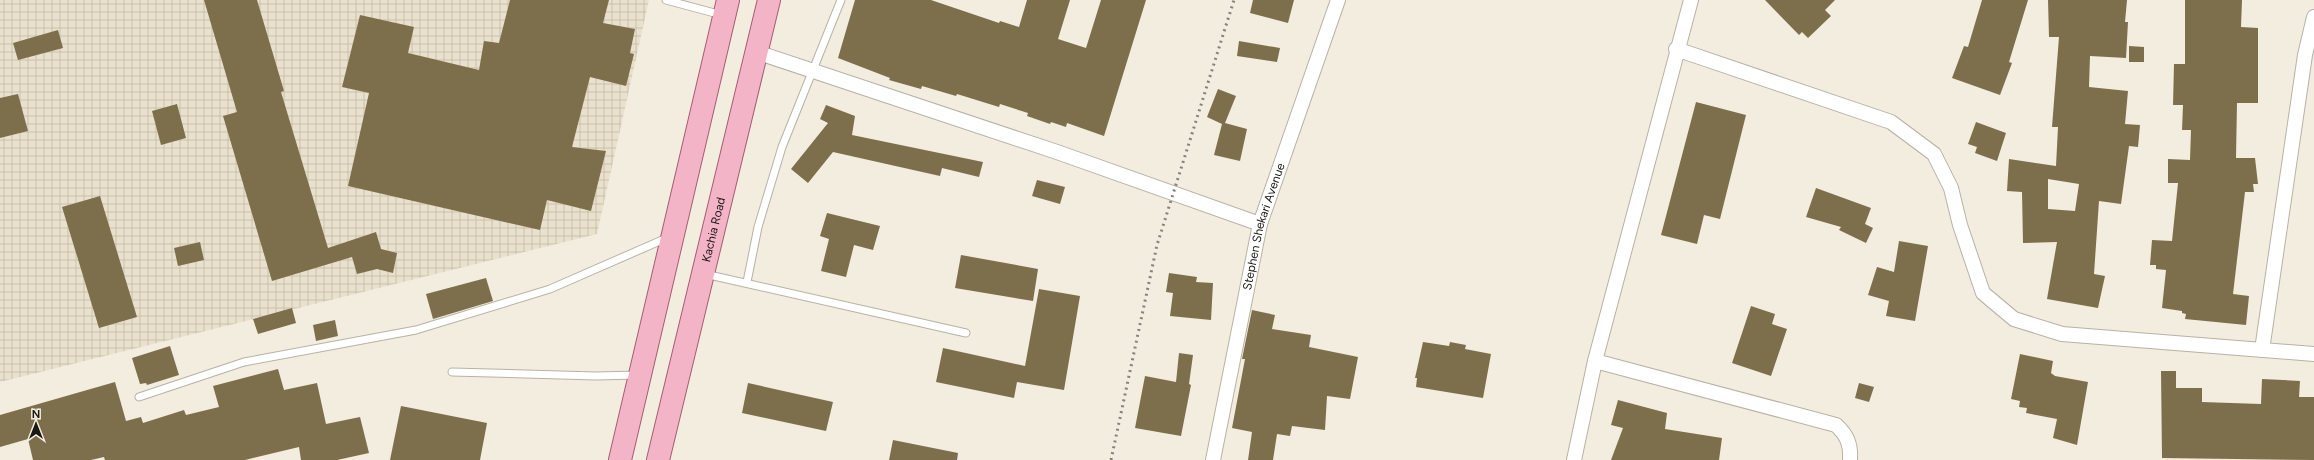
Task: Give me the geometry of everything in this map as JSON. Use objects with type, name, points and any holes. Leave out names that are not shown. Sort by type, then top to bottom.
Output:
[{"type":"main road","name":"Kachia Road","points":[[658,460],[769,0]]},
{"type":"main road","points":[[620,460],[726,8]]},
{"type":"street","name":"Stephen Shekari Avenue","points":[[1213,460],[1260,224],[1338,0]]},
{"type":"street","points":[[1574,460],[1595,361],[1676,49],[1691,0]]},
{"type":"street","points":[[2262,350],[2305,55],[2314,17]]},
{"type":"street","points":[[1676,49],[1891,122],[1934,154],[1951,188],[1960,225],[1983,293],[2014,319],[2062,334],[2314,354]]},
{"type":"street","points":[[756,52],[1058,152],[1260,224]]},
{"type":"street","points":[[1595,361],[1836,425],[1846,434],[1850,446],[1850,460]]},
{"type":"lane","points":[[666,0],[726,8]]},
{"type":"lane","points":[[747,282],[758,227],[782,147],[841,0]]},
{"type":"lane","points":[[139,397],[244,362],[424,328],[550,289],[673,235]]},
{"type":"lane","points":[[703,273],[966,333]]},
{"type":"lane","points":[[452,372],[596,376],[640,375]]},
{"type":"shaded area","points":[[0,0],[649,0],[597,234],[0,382]]},
{"type":"building","points":[[204,0],[257,0],[284,91],[281,92],[328,248],[376,232],[381,249],[397,253],[393,273],[377,269],[357,274],[352,257],[272,281],[223,116],[237,112]]},
{"type":"building","points":[[510,0],[609,0],[603,23],[635,29],[630,53],[634,54],[626,86],[590,77],[572,147],[606,151],[591,211],[547,200],[540,230],[348,186],[369,93],[342,87],[360,15],[414,27],[408,53],[479,70],[484,41],[499,43]]},
{"type":"building","points":[[855,0],[931,0],[999,23],[1000,21],[1019,27],[1027,0],[1070,0],[1058,39],[1086,48],[1101,0],[1146,0],[1104,136],[1067,123],[1066,127],[1051,122],[1050,124],[1027,116],[1028,113],[1000,104],[999,107],[957,94],[956,96],[922,86],[921,89],[889,80],[890,78],[838,58]]},
{"type":"building","points":[[1253,0],[1294,0],[1288,23],[1250,13]]},
{"type":"building","points":[[1765,0],[1835,0],[1825,10],[1831,16],[1808,38],[1802,32],[1799,35]]},
{"type":"building","points":[[1982,0],[2028,0],[2009,62],[2012,63],[2000,95],[1952,78],[1964,46],[1968,47]]},
{"type":"building","points":[[2048,0],[2127,0],[2125,22],[2128,22],[2126,58],[2090,56],[2089,87],[2128,91],[2125,124],[2140,125],[2138,147],[2129,146],[2121,204],[2099,201],[2094,274],[2105,276],[2098,308],[2047,299],[2057,242],[2023,243],[2022,192],[2007,191],[2009,159],[2056,166],[2058,127],[2052,127],[2059,37],[2049,37]],"holes":[[[2048,179],[2079,184],[2075,211],[2048,209]]]},
{"type":"building","points":[[2185,0],[2242,0],[2241,27],[2258,28],[2258,103],[2237,103],[2236,158],[2255,158],[2258,184],[2253,184],[2254,192],[2245,192],[2233,294],[2249,296],[2246,325],[2185,319],[2186,314],[2182,313],[2182,311],[2162,308],[2166,270],[2156,269],[2156,265],[2150,265],[2152,240],[2172,241],[2178,183],[2168,183],[2168,159],[2190,160],[2191,130],[2182,130],[2183,105],[2173,105],[2174,64],[2185,64]]},
{"type":"building","points":[[58,30],[63,48],[18,60],[13,43]]},
{"type":"building","points":[[1239,41],[1280,48],[1277,62],[1237,56]]},
{"type":"building","points":[[2129,46],[2144,47],[2144,62],[2129,62]]},
{"type":"building","points":[[1218,89],[1236,96],[1225,123],[1247,129],[1240,161],[1214,155],[1222,124],[1207,117]]},
{"type":"building","points":[[18,94],[28,131],[0,138],[0,98]]},
{"type":"building","points":[[1696,102],[1746,115],[1720,219],[1704,215],[1697,244],[1661,235]]},
{"type":"building","points":[[177,104],[186,138],[161,145],[152,111]]},
{"type":"building","points":[[826,105],[855,116],[852,135],[983,162],[979,177],[942,168],[940,176],[833,152],[808,183],[791,169],[828,123],[820,119]]},
{"type":"building","points":[[1976,122],[2006,133],[1997,161],[1975,153],[1977,147],[1968,144]]},
{"type":"building","points":[[1037,180],[1065,187],[1060,204],[1032,196]]},
{"type":"building","points":[[1816,188],[1871,208],[1865,224],[1873,228],[1866,243],[1839,230],[1841,227],[1806,217]]},
{"type":"building","points":[[100,196],[137,317],[99,328],[62,207]]},
{"type":"building","points":[[827,213],[880,226],[873,250],[854,245],[846,277],[821,271],[829,239],[820,236]]},
{"type":"building","points":[[1899,241],[1928,246],[1915,321],[1886,316],[1889,301],[1868,295],[1877,267],[1894,272]]},
{"type":"building","points":[[200,242],[204,260],[178,266],[174,248]]},
{"type":"building","points":[[961,255],[1038,269],[1033,301],[955,288]]},
{"type":"building","points":[[1169,273],[1197,277],[1196,282],[1213,283],[1211,320],[1170,316],[1173,293],[1166,292]]},
{"type":"building","points":[[486,278],[493,301],[433,319],[426,294]]},
{"type":"building","points":[[1039,289],[1080,296],[1064,390],[1017,382],[1014,398],[936,382],[943,348],[1025,366]]},
{"type":"building","points":[[1751,306],[1775,314],[1772,324],[1787,329],[1771,376],[1732,363]]},
{"type":"building","points":[[292,308],[296,323],[258,334],[253,319]]},
{"type":"building","points":[[1252,310],[1275,315],[1272,329],[1311,335],[1309,347],[1358,357],[1350,399],[1327,396],[1325,430],[1292,426],[1290,436],[1277,434],[1273,460],[1248,460],[1252,432],[1232,428],[1245,359],[1242,359]]},
{"type":"building","points":[[335,320],[338,336],[316,341],[313,325]]},
{"type":"building","points":[[1423,342],[1449,346],[1450,342],[1466,345],[1465,349],[1491,354],[1483,398],[1416,387],[1417,378],[1415,378]]},
{"type":"building","points":[[170,346],[179,375],[147,385],[146,383],[140,384],[132,358]]},
{"type":"building","points":[[1179,353],[1193,355],[1189,384],[1191,385],[1181,436],[1135,428],[1145,376],[1176,382]]},
{"type":"building","points":[[2020,354],[2053,361],[2051,373],[2055,376],[2088,382],[2077,445],[2053,438],[2057,419],[2026,413],[2027,408],[2019,407],[2020,401],[2011,399]]},
{"type":"building","points":[[278,369],[284,390],[317,383],[326,424],[360,417],[369,453],[337,460],[301,460],[299,447],[245,460],[105,460],[104,457],[91,460],[33,460],[28,439],[0,447],[0,415],[115,382],[126,421],[141,417],[143,423],[184,410],[186,415],[219,407],[213,386]]},
{"type":"building","points":[[2161,371],[2176,371],[2176,388],[2202,388],[2202,402],[2261,404],[2262,379],[2300,381],[2299,397],[2314,397],[2314,460],[2162,458]]},
{"type":"building","points":[[748,383],[833,402],[826,431],[742,413]]},
{"type":"building","points":[[1859,383],[1874,387],[1869,402],[1855,398]]},
{"type":"building","points":[[1618,400],[1667,413],[1665,429],[1722,438],[1719,460],[1611,460],[1623,428],[1611,425]]},
{"type":"building","points":[[401,406],[487,423],[480,460],[390,460]]},
{"type":"building","points":[[893,440],[958,453],[957,460],[889,460]]},
{"type":"railway","points":[[1111,460],[1157,245],[1234,0]]}]
